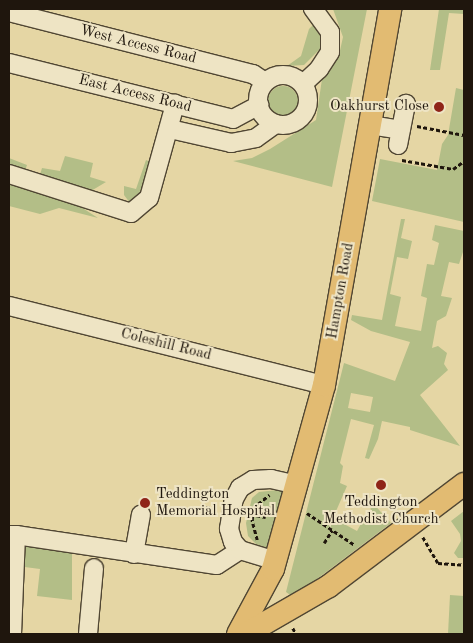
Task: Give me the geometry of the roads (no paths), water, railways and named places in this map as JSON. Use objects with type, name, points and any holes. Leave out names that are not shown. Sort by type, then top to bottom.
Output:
[{"type":"main road","name":"Hampton Road","points":[[262,632],[274,565],[324,385],[390,9]]},
{"type":"main road","points":[[262,632],[371,556],[464,484]]},
{"type":"main road","name":"Hampton Road","points":[[238,634],[274,565]]},
{"type":"street","points":[[303,84],[319,69],[330,52],[330,32],[313,9]]},
{"type":"street","name":"West Access Road","points":[[9,12],[253,74],[265,82]]},
{"type":"street","name":"East Access Road","points":[[9,63],[233,118],[258,105]]},
{"type":"street","points":[[280,75],[296,78],[303,84],[308,104],[305,112],[292,124],[276,124],[264,117],[258,105],[260,90],[265,82],[280,75]]},
{"type":"street","points":[[9,174],[131,213],[149,198],[170,129],[174,104]]},
{"type":"street","points":[[370,125],[399,140],[406,104]]},
{"type":"street","points":[[170,129],[231,143],[256,138],[276,124]]},
{"type":"street","name":"Coleshill Road","points":[[9,306],[324,385]]},
{"type":"street","points":[[274,565],[247,552],[233,542],[229,529],[234,499],[246,483],[274,479],[294,494]]},
{"type":"street","points":[[134,554],[141,515]]},
{"type":"street","points":[[12,634],[12,535],[217,565],[247,552]]},
{"type":"street","points":[[88,634],[94,568]]},
{"type":"place","name":"Oakhurst Close","points":[[439,107]]},
{"type":"place","name":"Teddington Methodist Church","points":[[381,485]]},
{"type":"place","name":"Teddington Memorial Hospital","points":[[145,503]]}]
